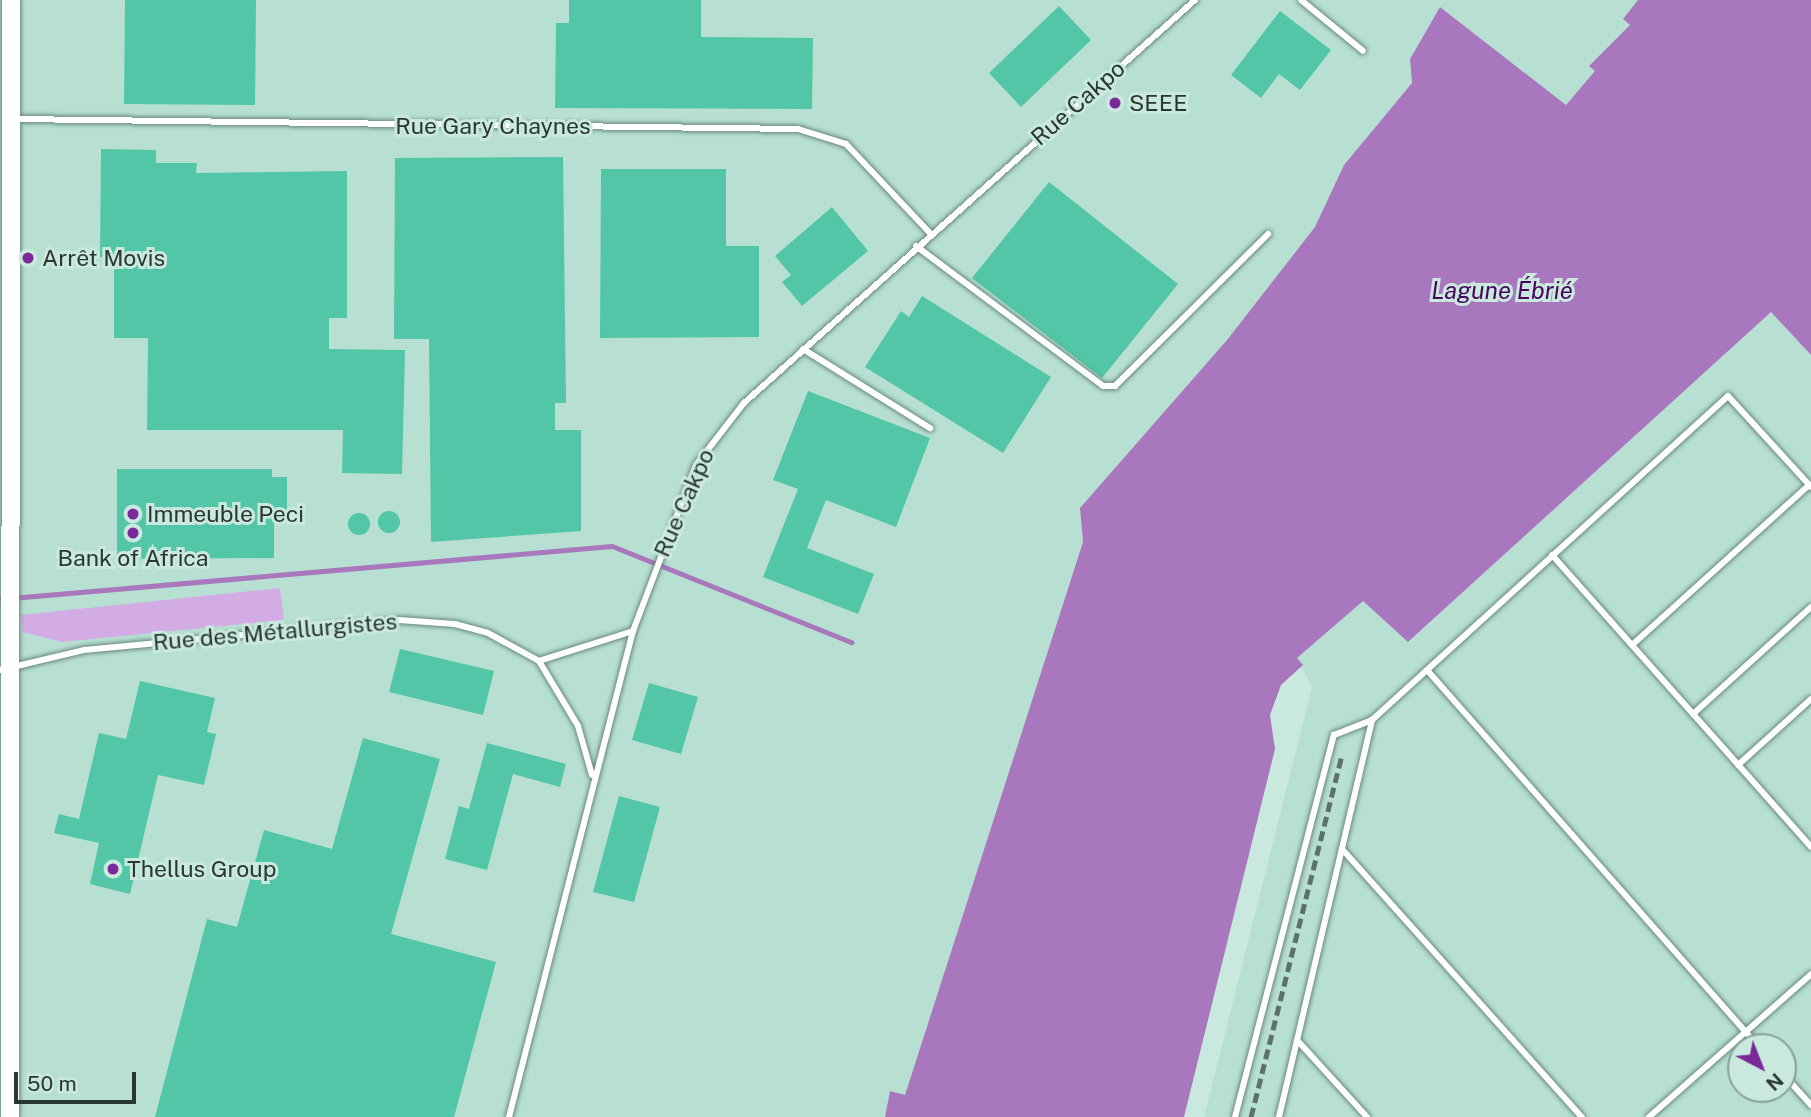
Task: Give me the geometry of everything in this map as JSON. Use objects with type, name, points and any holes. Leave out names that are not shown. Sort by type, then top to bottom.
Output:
[{"type":"street","points":[[10,1117],[3,670],[7,586],[14,119],[11,0]]},
{"type":"lane","name":"Rue Cakpo","points":[[509,1117],[592,777],[634,631],[696,465],[720,428],[803,349],[930,233],[1195,0]]},
{"type":"lane","points":[[1301,0],[1363,51]]},
{"type":"lane","name":"Rue Gary Chaynes","points":[[14,119],[798,129],[846,144],[930,233]]},
{"type":"lane","points":[[916,246],[1104,386],[1115,386],[1268,234]]},
{"type":"lane","points":[[803,349],[930,428]]},
{"type":"lane","points":[[1235,1117],[1328,748],[1342,729],[1372,720],[1728,396],[1810,486],[1632,645]]},
{"type":"lane","points":[[1552,555],[1811,847]]},
{"type":"lane","points":[[1693,714],[1811,607]]},
{"type":"lane","name":"Rue des Métallurgistes","points":[[3,670],[84,650],[399,620],[488,633],[539,661]]},
{"type":"lane","points":[[592,777],[578,726],[539,661],[634,631]]},
{"type":"lane","points":[[1427,670],[1745,1031]]},
{"type":"lane","points":[[1738,765],[1811,699]]},
{"type":"lane","points":[[1279,1117],[1372,720]]},
{"type":"lane","points":[[1804,838],[1811,831]]},
{"type":"lane","points":[[1342,849],[1582,1117]]},
{"type":"lane","points":[[1649,1117],[1811,974]]},
{"type":"lane","points":[[1297,1040],[1367,1117]]},
{"type":"lane","points":[[1797,1090],[1811,1105]]},
{"type":"shaded area","points":[[0,0],[1638,0],[1623,19],[1630,25],[1589,66],[1596,71],[1566,105],[1440,7],[1410,58],[1412,83],[1344,165],[1315,227],[1227,340],[1080,508],[1083,542],[905,1096],[890,1091],[885,1117],[0,1117]]},
{"type":"shaded area","points":[[1771,311],[1811,355],[1811,1117],[1204,1117],[1312,687],[1297,658],[1363,601],[1409,642]]},
{"type":"shaded area","points":[[280,588],[284,620],[62,642],[23,632],[21,615]]},
{"type":"water","name":"Lagune Ébrié","points":[[1638,0],[1811,0],[1811,355],[1771,312],[1408,642],[1363,601],[1297,658],[1303,665],[1281,685],[1270,715],[1275,749],[1184,1117],[885,1117],[890,1091],[905,1095],[1083,542],[1080,508],[1227,340],[1315,227],[1344,165],[1412,83],[1410,59],[1440,7],[1566,105],[1595,71],[1589,66],[1630,25],[1623,19]]},
{"type":"building","points":[[125,0],[256,0],[255,105],[124,104]]},
{"type":"building","points":[[569,0],[701,0],[701,37],[813,38],[812,109],[555,108],[556,23],[569,23]]},
{"type":"building","points":[[1059,6],[1091,40],[1021,107],[989,73]]},
{"type":"building","points":[[1280,11],[1331,50],[1300,90],[1279,74],[1261,98],[1231,75]]},
{"type":"building","points":[[101,149],[156,150],[156,163],[197,163],[196,173],[347,171],[347,318],[329,318],[329,349],[405,350],[402,474],[342,473],[343,430],[147,430],[148,338],[114,338],[114,257],[100,257]]},
{"type":"building","points":[[563,157],[566,403],[555,403],[555,430],[581,430],[581,531],[431,542],[429,339],[394,339],[395,158]]},
{"type":"building","points":[[601,169],[726,169],[726,246],[759,246],[759,337],[600,338]]},
{"type":"building","points":[[1049,182],[1178,284],[1102,378],[972,278]]},
{"type":"building","points":[[832,207],[868,251],[802,306],[782,282],[791,275],[775,256]]},
{"type":"building","points":[[922,296],[1051,377],[1003,453],[865,367],[901,311],[909,317]]},
{"type":"building","points":[[808,391],[930,438],[896,527],[826,500],[807,548],[874,574],[858,614],[763,577],[798,489],[773,480]]},
{"type":"building","points":[[117,469],[272,469],[272,477],[287,477],[287,517],[274,517],[274,558],[117,559]]},
{"type":"building","points":[[389,511],[397,514],[400,522],[397,530],[389,533],[381,530],[378,522],[381,514]]},
{"type":"building","points":[[355,513],[363,513],[370,520],[370,528],[363,535],[355,535],[348,528],[348,520]]},
{"type":"building","points":[[400,649],[494,671],[483,715],[389,692]]},
{"type":"building","points":[[140,681],[215,698],[207,732],[216,734],[204,785],[158,775],[130,894],[90,884],[99,843],[54,833],[59,814],[79,819],[99,733],[126,739]]},
{"type":"building","points":[[649,683],[698,697],[681,754],[632,740]]},
{"type":"building","points":[[363,738],[440,759],[391,934],[496,962],[454,1117],[155,1117],[207,919],[237,927],[264,830],[332,849]]},
{"type":"building","points":[[487,743],[566,764],[560,787],[513,774],[487,870],[445,859],[459,806],[469,809]]},
{"type":"building","points":[[619,796],[660,807],[634,902],[593,892]]},
{"type":"waterway","points":[[0,599],[612,546],[851,642]]},
{"type":"railway","points":[[1251,1117],[1342,755]]},
{"type":"place","name":"SEEE","points":[[1115,103]]},
{"type":"place","name":"Arrêt Movis","points":[[28,258]]},
{"type":"place","name":"Immeuble Peci","points":[[133,514]]},
{"type":"place","name":"Bank of Africa","points":[[133,533]]},
{"type":"place","name":"Thellus Group","points":[[113,869]]}]
